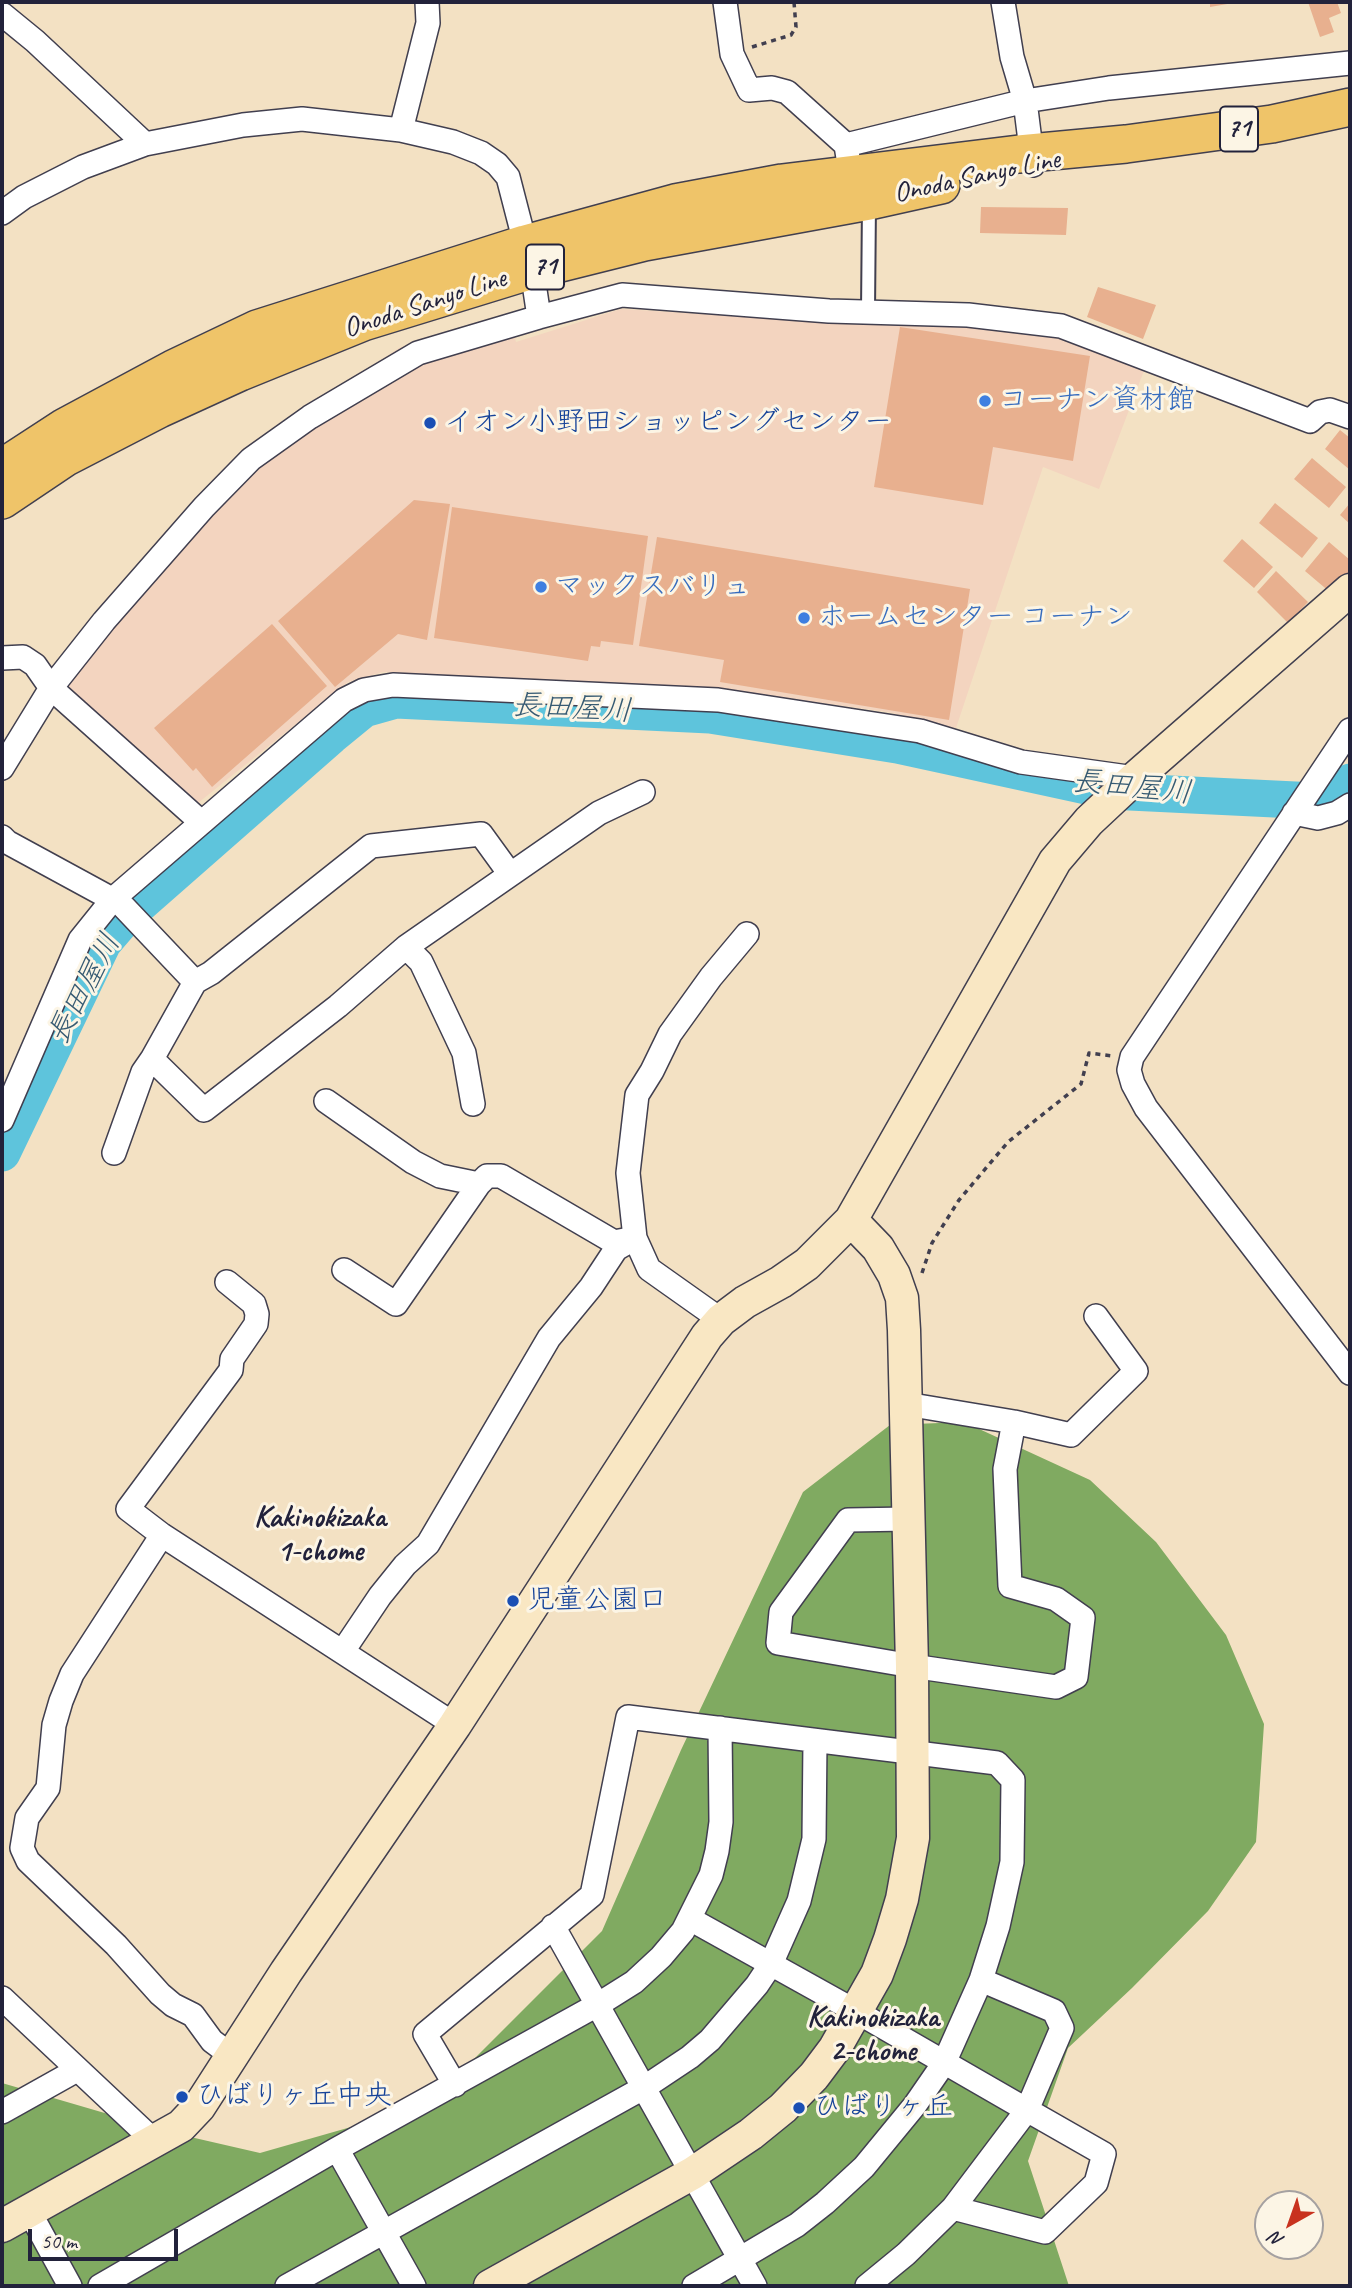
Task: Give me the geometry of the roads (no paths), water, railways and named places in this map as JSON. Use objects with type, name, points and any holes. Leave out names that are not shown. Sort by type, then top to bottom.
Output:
[{"type":"main road","name":"Onoda Sanyo Line","points":[[2,468],[65,427],[173,369],[257,329],[529,257],[644,242],[856,173],[1032,159],[1272,124],[1350,107]]},
{"type":"main road","name":"Onoda Sanyo Line","points":[[2,500],[66,457],[159,409],[240,372],[529,257]]},
{"type":"street","points":[[401,130],[428,23],[427,2]]},
{"type":"street","points":[[725,2],[732,54],[750,90],[772,88],[787,92],[856,173],[1025,101],[1109,88],[1350,63]]},
{"type":"street","points":[[1003,2],[1012,57],[1025,101],[1032,159]]},
{"type":"street","points":[[2,14],[36,41],[145,144]]},
{"type":"street","points":[[2,214],[24,197],[83,167],[145,144],[243,125],[302,119],[401,130],[453,142],[481,153],[497,164],[508,177],[529,257],[539,317]]},
{"type":"street","points":[[2,768],[51,688],[204,507],[251,459],[310,417],[418,353],[622,295],[829,311],[968,315],[1061,326],[1310,421],[1320,412],[1330,410],[1350,416]]},
{"type":"street","points":[[2,2226],[181,2126],[200,2107],[340,1891],[455,1725],[691,1359],[721,1320],[807,1264],[850,1220],[1055,861],[1105,806],[1135,778],[1350,590]]},
{"type":"street","points":[[2,657],[23,657],[36,665],[51,688],[201,822]]},
{"type":"street","points":[[2,1120],[80,940],[201,822],[344,700],[364,690],[393,685],[718,700],[920,731],[1021,762],[1135,778]]},
{"type":"street","points":[[1346,1357],[1146,1108],[1129,1070],[1132,1057],[1350,730]]},
{"type":"street","points":[[152,1059],[204,1110],[338,1006],[406,947],[599,813],[643,792]]},
{"type":"street","points":[[1301,804],[1318,818],[1337,813],[1350,805]]},
{"type":"street","points":[[114,1153],[143,1072],[195,982],[211,973],[371,846],[481,834],[510,874]]},
{"type":"street","points":[[2,836],[7,842],[117,901],[195,982]]},
{"type":"street","points":[[721,1320],[649,1269],[635,1238],[628,1173],[638,1095],[670,1034],[711,977],[747,934]]},
{"type":"street","points":[[406,947],[421,962],[464,1053],[473,1104]]},
{"type":"street","points":[[326,1101],[413,1162],[440,1177],[479,1184]]},
{"type":"street","points":[[344,1270],[396,1304],[487,1176],[500,1175],[614,1242],[635,1238]]},
{"type":"street","points":[[490,2286],[693,2173],[751,2134],[783,2108],[814,2076],[857,2012],[877,1974],[902,1899],[913,1838],[906,1404],[902,1298],[894,1275],[878,1248],[850,1220]]},
{"type":"street","points":[[343,1651],[380,1596],[405,1565],[428,1545],[549,1338],[591,1287],[617,1249],[635,1238]]},
{"type":"street","points":[[227,1282],[254,1304],[256,1324],[232,1359],[231,1370],[128,1508],[162,1535],[455,1725]]},
{"type":"street","points":[[906,1404],[1014,1422],[1072,1435],[1136,1371],[1096,1316]]},
{"type":"street","points":[[909,1519],[848,1520],[781,1612],[778,1643],[1056,1687],[1076,1677],[1083,1618],[1056,1599],[1010,1586],[1005,1469],[1014,1422]]},
{"type":"street","points":[[162,1535],[72,1674],[54,1725],[48,1788],[27,1818],[22,1848],[29,1861],[116,1945],[160,1994],[192,2015],[212,2041],[232,2056]]},
{"type":"street","points":[[455,2085],[425,2034],[592,1895],[628,1717],[997,1763],[1013,1780],[1012,1862],[998,1926],[981,1980],[944,2063],[915,2105],[864,2167],[797,2224],[694,2286]]},
{"type":"street","points":[[100,2286],[634,1982],[683,1931],[711,1875],[717,1851],[722,1789],[720,1728]]},
{"type":"street","points":[[287,2286],[645,2087],[710,2040],[757,1985],[771,1964],[799,1901],[812,1850],[815,1741]]},
{"type":"street","points":[[690,1919],[1104,2154],[1096,2183],[1045,2232],[953,2208]]},
{"type":"street","points":[[554,1926],[755,2286]]},
{"type":"street","points":[[867,2286],[906,2254],[953,2208],[1027,2110],[1062,2028],[1054,2011],[981,1980]]},
{"type":"street","points":[[4,2002],[154,2141]]},
{"type":"street","points":[[2,2112],[77,2070]]},
{"type":"street","points":[[337,2149],[414,2286]]},
{"type":"street","points":[[29,2211],[70,2286]]},
{"type":"lane","points":[[856,173],[868,311]]},
{"type":"waterway","name":"長田屋川","points":[[2,1153],[103,943],[127,915],[364,709],[396,700],[710,715],[897,745],[1109,791],[1316,801],[1343,793],[1350,782]]},
{"type":"place","name":"コーナン資材館","points":[[985,401]]},
{"type":"place","name":"イオン小野田ショッピングセンター","points":[[430,423]]},
{"type":"place","name":"マックスバリュ","points":[[541,587]]},
{"type":"place","name":"ホームセンター コーナン","points":[[804,618]]},
{"type":"place","name":"児童公園口","points":[[513,1601]]},
{"type":"place","name":"ひばりヶ丘中央","points":[[182,2097]]},
{"type":"place","name":"ひばりヶ丘","points":[[799,2108]]},
{"type":"district","name":"Kakinokizaka 1-chome","points":[[320,1535]]},
{"type":"district","name":"Kakinokizaka 2-chome","points":[[873,2035]]}]
